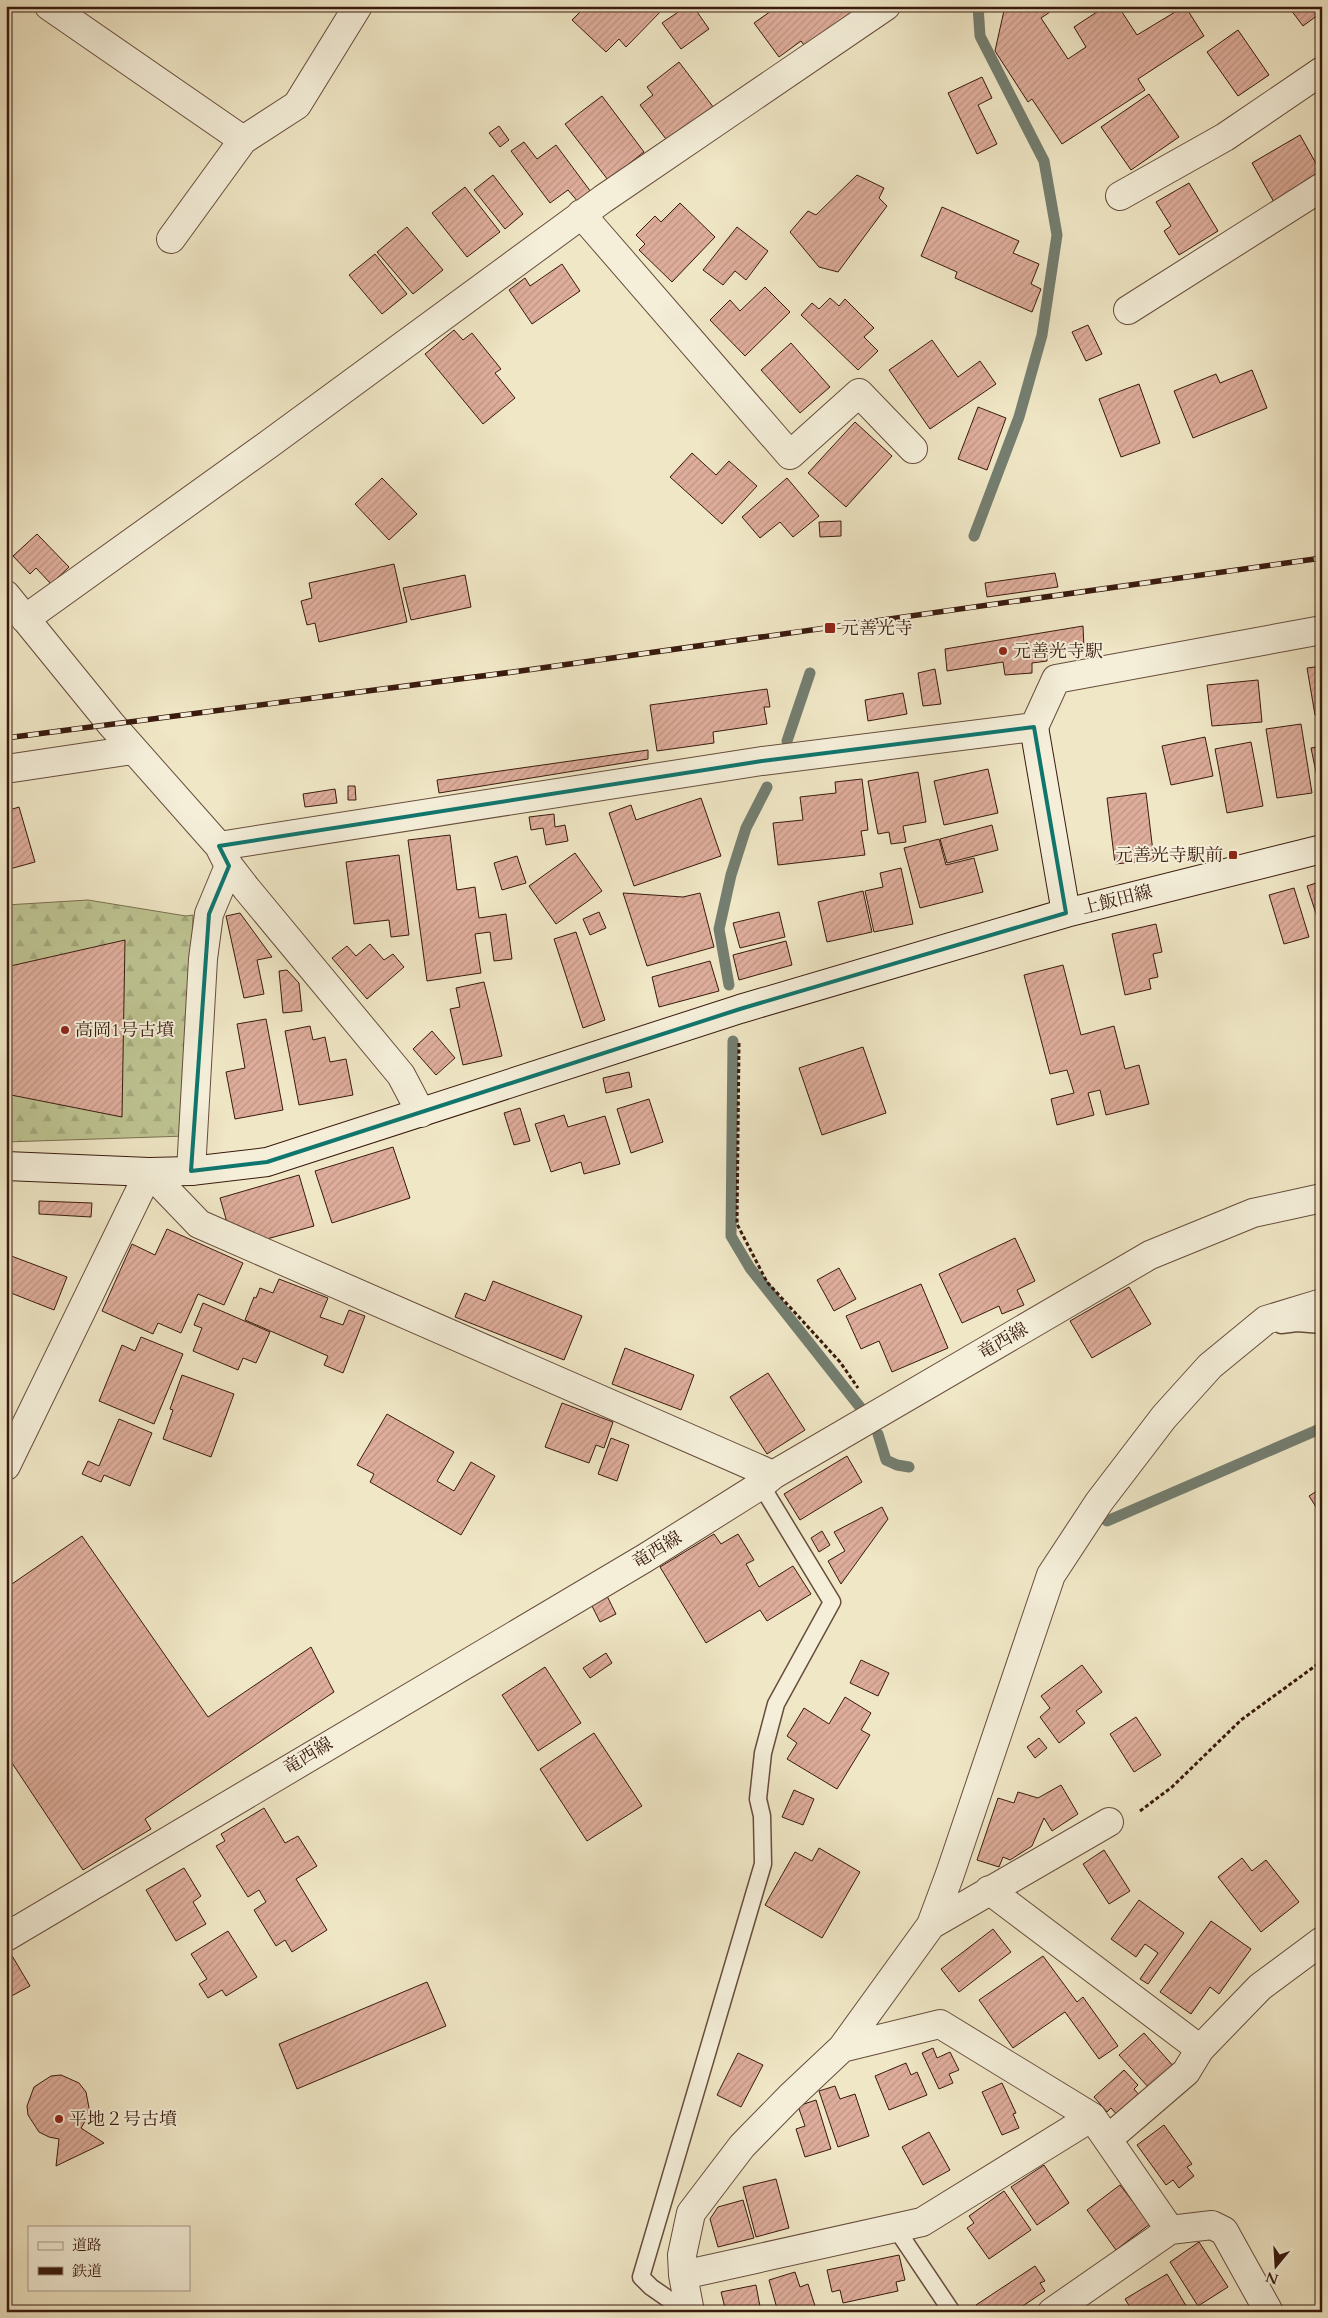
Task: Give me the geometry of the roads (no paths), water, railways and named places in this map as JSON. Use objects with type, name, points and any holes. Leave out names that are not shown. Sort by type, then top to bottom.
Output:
[{"type":"street","points":[[50,6],[243,140]]},
{"type":"street","points":[[171,239],[243,140],[297,105],[358,6]]},
{"type":"street","points":[[25,619],[269,444],[582,214],[886,6]]},
{"type":"street","points":[[1120,196],[1225,137],[1322,71]]},
{"type":"street","points":[[1128,310],[1322,187]]},
{"type":"street","points":[[582,214],[790,455],[859,393],[913,449]]},
{"type":"street","points":[[6,595],[224,856],[400,1075],[421,1114]]},
{"type":"street","points":[[224,856],[762,761],[1034,727],[1056,679],[1322,630]]},
{"type":"street","name":"上飯田線","points":[[1034,727],[1066,913],[1322,849]]},
{"type":"street","points":[[6,769],[134,750]]},
{"type":"street","points":[[190,1171],[203,959],[209,914],[224,856]]},
{"type":"street","points":[[6,1166],[149,1172],[190,1171],[267,1162],[421,1114],[740,1009],[1066,913]]},
{"type":"street","points":[[6,1466],[149,1172]]},
{"type":"street","points":[[149,1172],[199,1224],[767,1480]]},
{"type":"street","name":"竜西線","points":[[6,1937],[645,1558],[767,1480],[1150,1255],[1253,1213],[1322,1198]]},
{"type":"street","points":[[689,2312],[682,2255],[692,2213],[742,2146],[842,2048],[931,1925],[1051,1575],[1099,1502],[1164,1417],[1210,1366],[1266,1320],[1322,1303]]},
{"type":"street","points":[[931,1925],[1109,1822]]},
{"type":"street","points":[[989,1890],[1200,2049]]},
{"type":"street","points":[[1108,2139],[1186,2072],[1200,2049],[1260,1987],[1322,1941]]},
{"type":"street","points":[[842,2048],[940,2024],[1092,2117],[1170,2230]]},
{"type":"street","points":[[683,2275],[922,2222],[1092,2117]]},
{"type":"street","points":[[1052,2312],[1170,2230],[1212,2225],[1224,2231],[1269,2312]]},
{"type":"lane","points":[[1256,1328],[1297,1322],[1322,1325]]},
{"type":"lane","points":[[689,2312],[641,2277],[763,1864],[762,1816],[758,1799],[764,1753],[776,1704],[832,1602],[767,1480]]},
{"type":"lane","points":[[895,2228],[952,2312]]},
{"type":"waterway","points":[[974,536],[1019,417],[1042,335],[1057,235],[1044,161],[980,36],[978,6]]},
{"type":"waterway","points":[[787,741],[810,673]]},
{"type":"waterway","points":[[729,985],[719,929],[731,875],[746,828],[767,787]]},
{"type":"waterway","points":[[733,1041],[731,1236],[750,1268],[860,1407]]},
{"type":"waterway","points":[[1107,1521],[1322,1428]]},
{"type":"waterway","points":[[878,1434],[886,1460],[897,1465],[909,1467]]},
{"type":"railway","points":[[6,738],[513,672],[1322,558]]},
{"type":"place","name":"元善光寺","points":[[830,628]]},
{"type":"place","name":"元善光寺駅","points":[[1003,651]]},
{"type":"place","name":"元善光寺駅前","points":[[1233,855]]},
{"type":"place","name":"高岡1号古墳","points":[[65,1030]]},
{"type":"place","name":"平地２号古墳","points":[[59,2119]]}]
